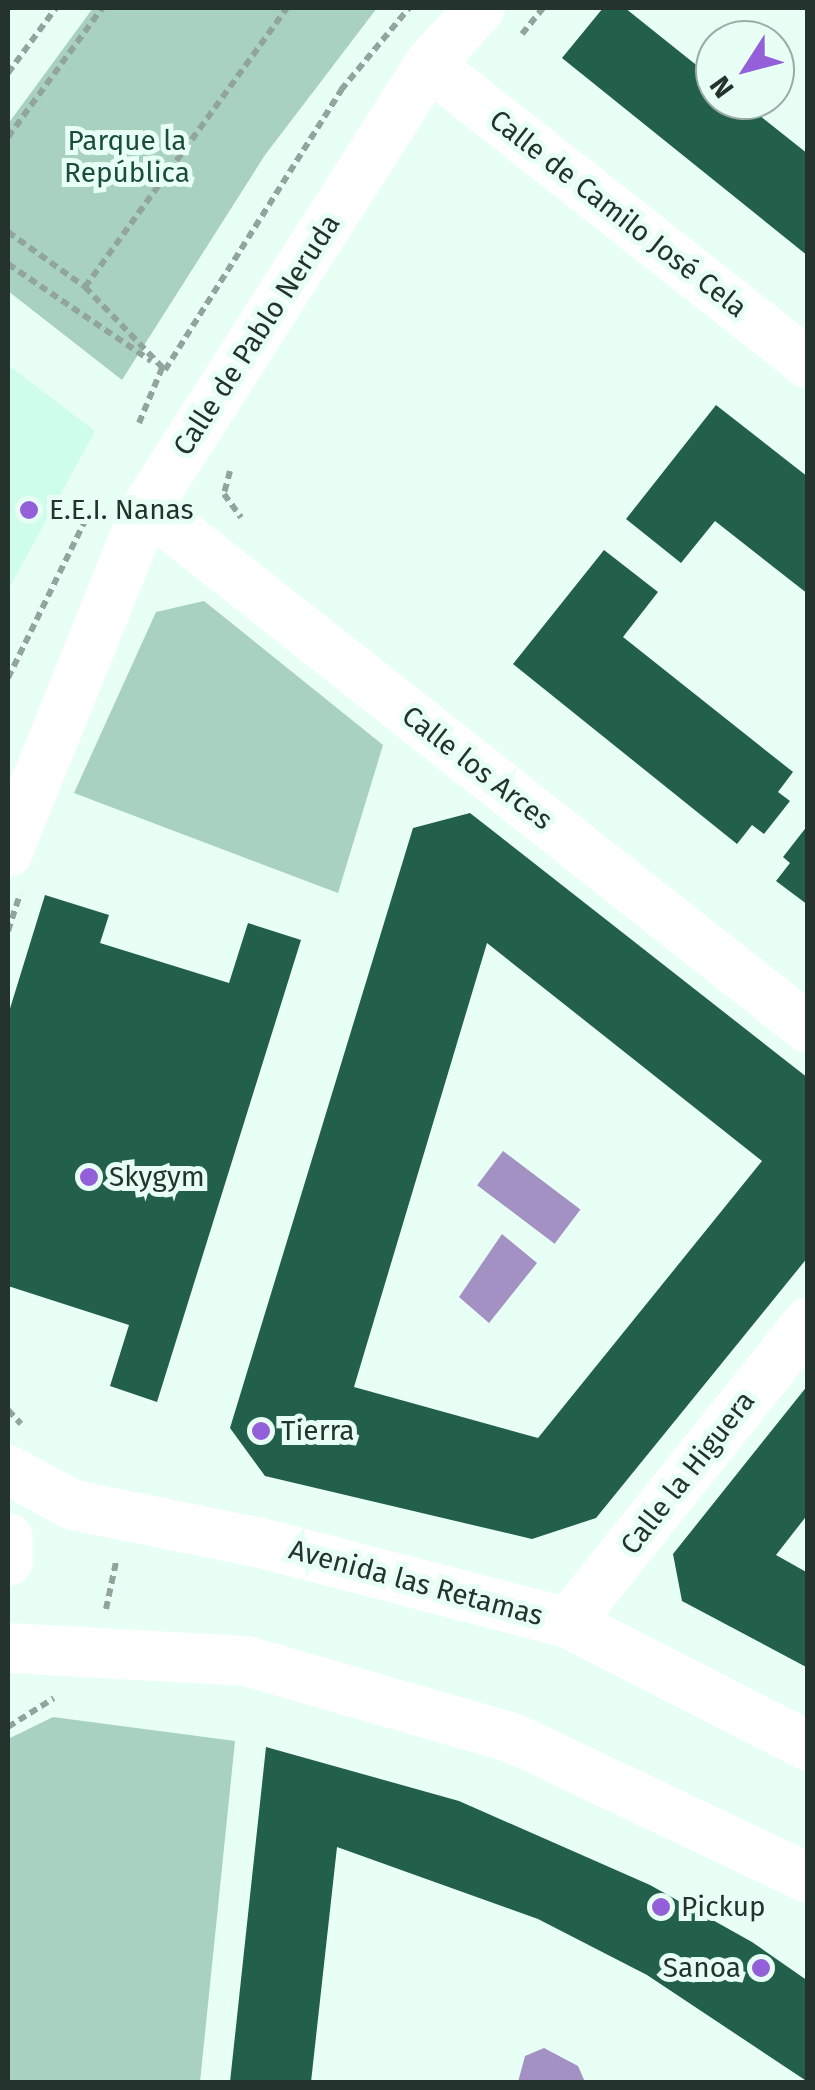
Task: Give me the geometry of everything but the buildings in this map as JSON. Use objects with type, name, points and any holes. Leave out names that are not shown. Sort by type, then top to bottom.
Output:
[{"type":"street","name":"Calle de Pablo Neruda","points":[[18,864],[146,507],[429,64],[480,8]]},
{"type":"street","name":"Calle de Camilo José Cela","points":[[429,64],[807,361]]},
{"type":"street","name":"Calle los Arces","points":[[146,507],[808,1028]]},
{"type":"street","name":"Calle la Higuera","points":[[568,1623],[808,1322]]},
{"type":"street","name":"Avenida las Retamas","points":[[8,1470],[73,1505],[257,1542],[568,1623],[808,1746]]},
{"type":"street","points":[[8,1538],[8,1561]]},
{"type":"street","points":[[8,1648],[246,1661],[513,1738],[808,1878]]},
{"type":"path","points":[[8,72],[56,8]]},
{"type":"path","points":[[8,137],[102,8]]},
{"type":"path","points":[[85,287],[287,8]]},
{"type":"path","points":[[134,432],[164,370],[342,90],[408,8]]},
{"type":"path","points":[[520,38],[542,8]]},
{"type":"path","points":[[8,232],[85,287],[164,370]]},
{"type":"path","points":[[8,264],[164,370]]},
{"type":"path","points":[[221,566],[249,528],[224,494],[232,464]]},
{"type":"path","points":[[8,678],[99,496]]},
{"type":"path","points":[[8,931],[18,864]]},
{"type":"shaded area","name":"E.E.I. Nanas","points":[[8,365],[95,431],[8,590]]},
{"type":"shaded area","points":[[503,1151],[580,1209],[555,1244],[477,1185]]},
{"type":"shaded area","points":[[502,1234],[537,1263],[489,1323],[459,1297]]},
{"type":"shaded area","points":[[544,2048],[578,2066],[585,2082],[518,2082],[525,2056]]},
{"type":"green space","name":"Parque la República","points":[[93,8],[377,8],[265,155],[122,380],[8,291],[8,124]]},
{"type":"green space","points":[[204,601],[383,745],[338,893],[74,793],[156,612]]},
{"type":"green space","points":[[53,1717],[235,1741],[200,2082],[8,2082],[8,1739]]},
{"type":"place","name":"E.E.I. Nanas","points":[[29,510]]},
{"type":"place","name":"Skygym","points":[[89,1177]]},
{"type":"place","name":"Tierra","points":[[261,1431]]},
{"type":"place","name":"Pickup","points":[[661,1907]]},
{"type":"place","name":"Sanoa","points":[[761,1968]]}]
